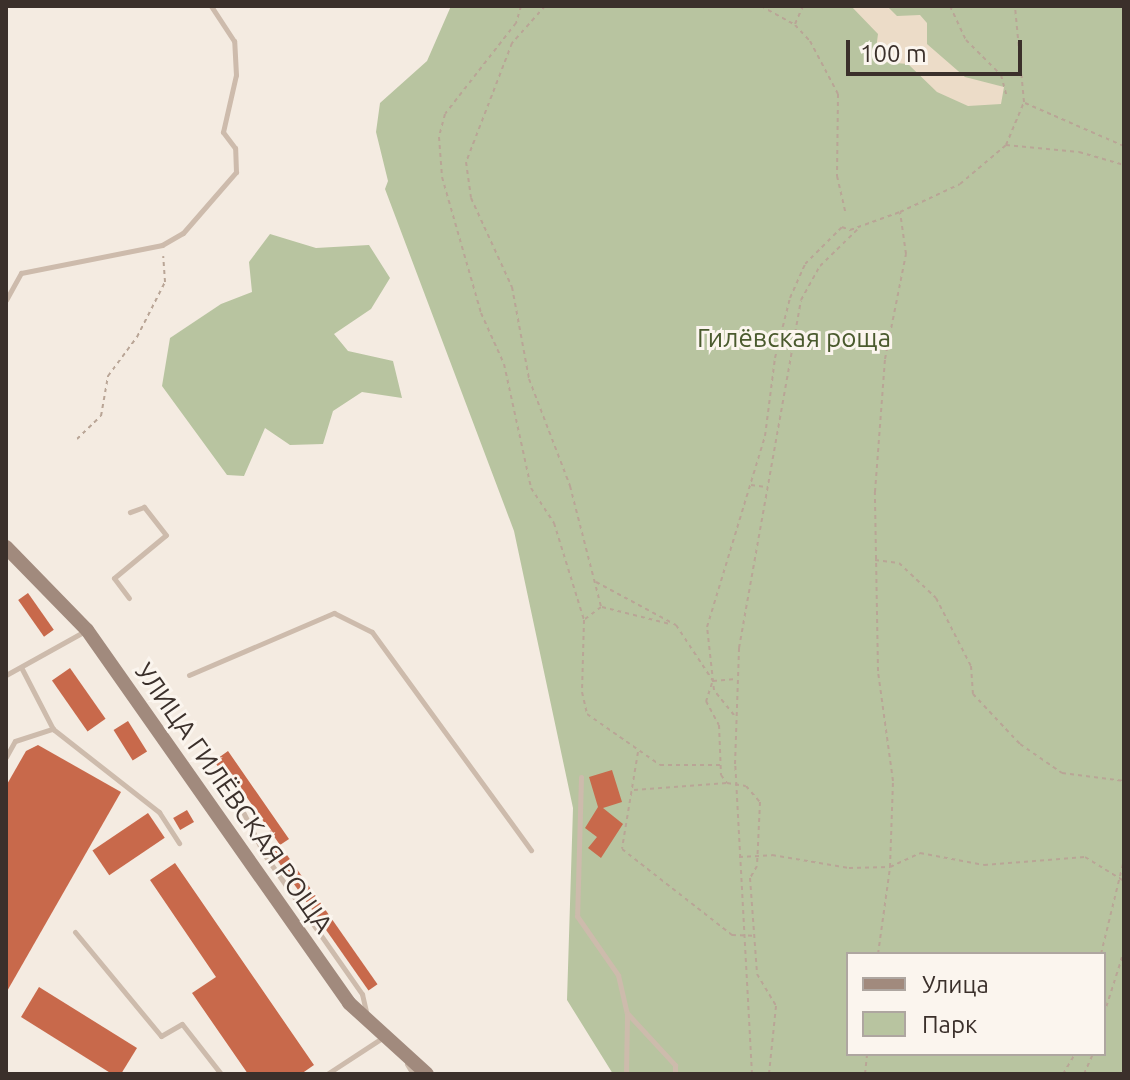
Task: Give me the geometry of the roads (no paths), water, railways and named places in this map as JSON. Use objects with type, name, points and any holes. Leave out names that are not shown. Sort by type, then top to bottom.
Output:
[{"type":"street","name":"УЛИЦА ГИЛЁВСКАЯ РОЩА","points":[[6,547],[87,630],[369,1025],[427,1074]]},
{"type":"lane","points":[[6,300],[21,273],[162,245],[183,233],[236,172],[235,148],[223,132],[236,75],[234,41],[211,6]]},
{"type":"lane","points":[[129,598],[114,578],[166,535],[144,507],[130,512]]},
{"type":"lane","points":[[189,675],[334,613],[372,632],[531,850]]},
{"type":"lane","points":[[6,675],[22,669],[87,630]]},
{"type":"lane","points":[[22,669],[53,729],[159,812],[179,843]]},
{"type":"lane","points":[[6,757],[15,741],[53,729]]},
{"type":"lane","points":[[581,777],[577,916],[618,975],[627,1013],[626,1074]]},
{"type":"lane","points":[[232,790],[264,854],[362,994],[369,1025]]},
{"type":"lane","points":[[75,932],[161,1036],[182,1024],[221,1074]]},
{"type":"lane","points":[[627,1013],[675,1065],[675,1074]]},
{"type":"lane","points":[[327,1074],[383,1038]]},
{"type":"lane","points":[[400,1053],[413,1074]]},
{"type":"park label","name":"Гилёвская роща","points":[[794,338]]}]
